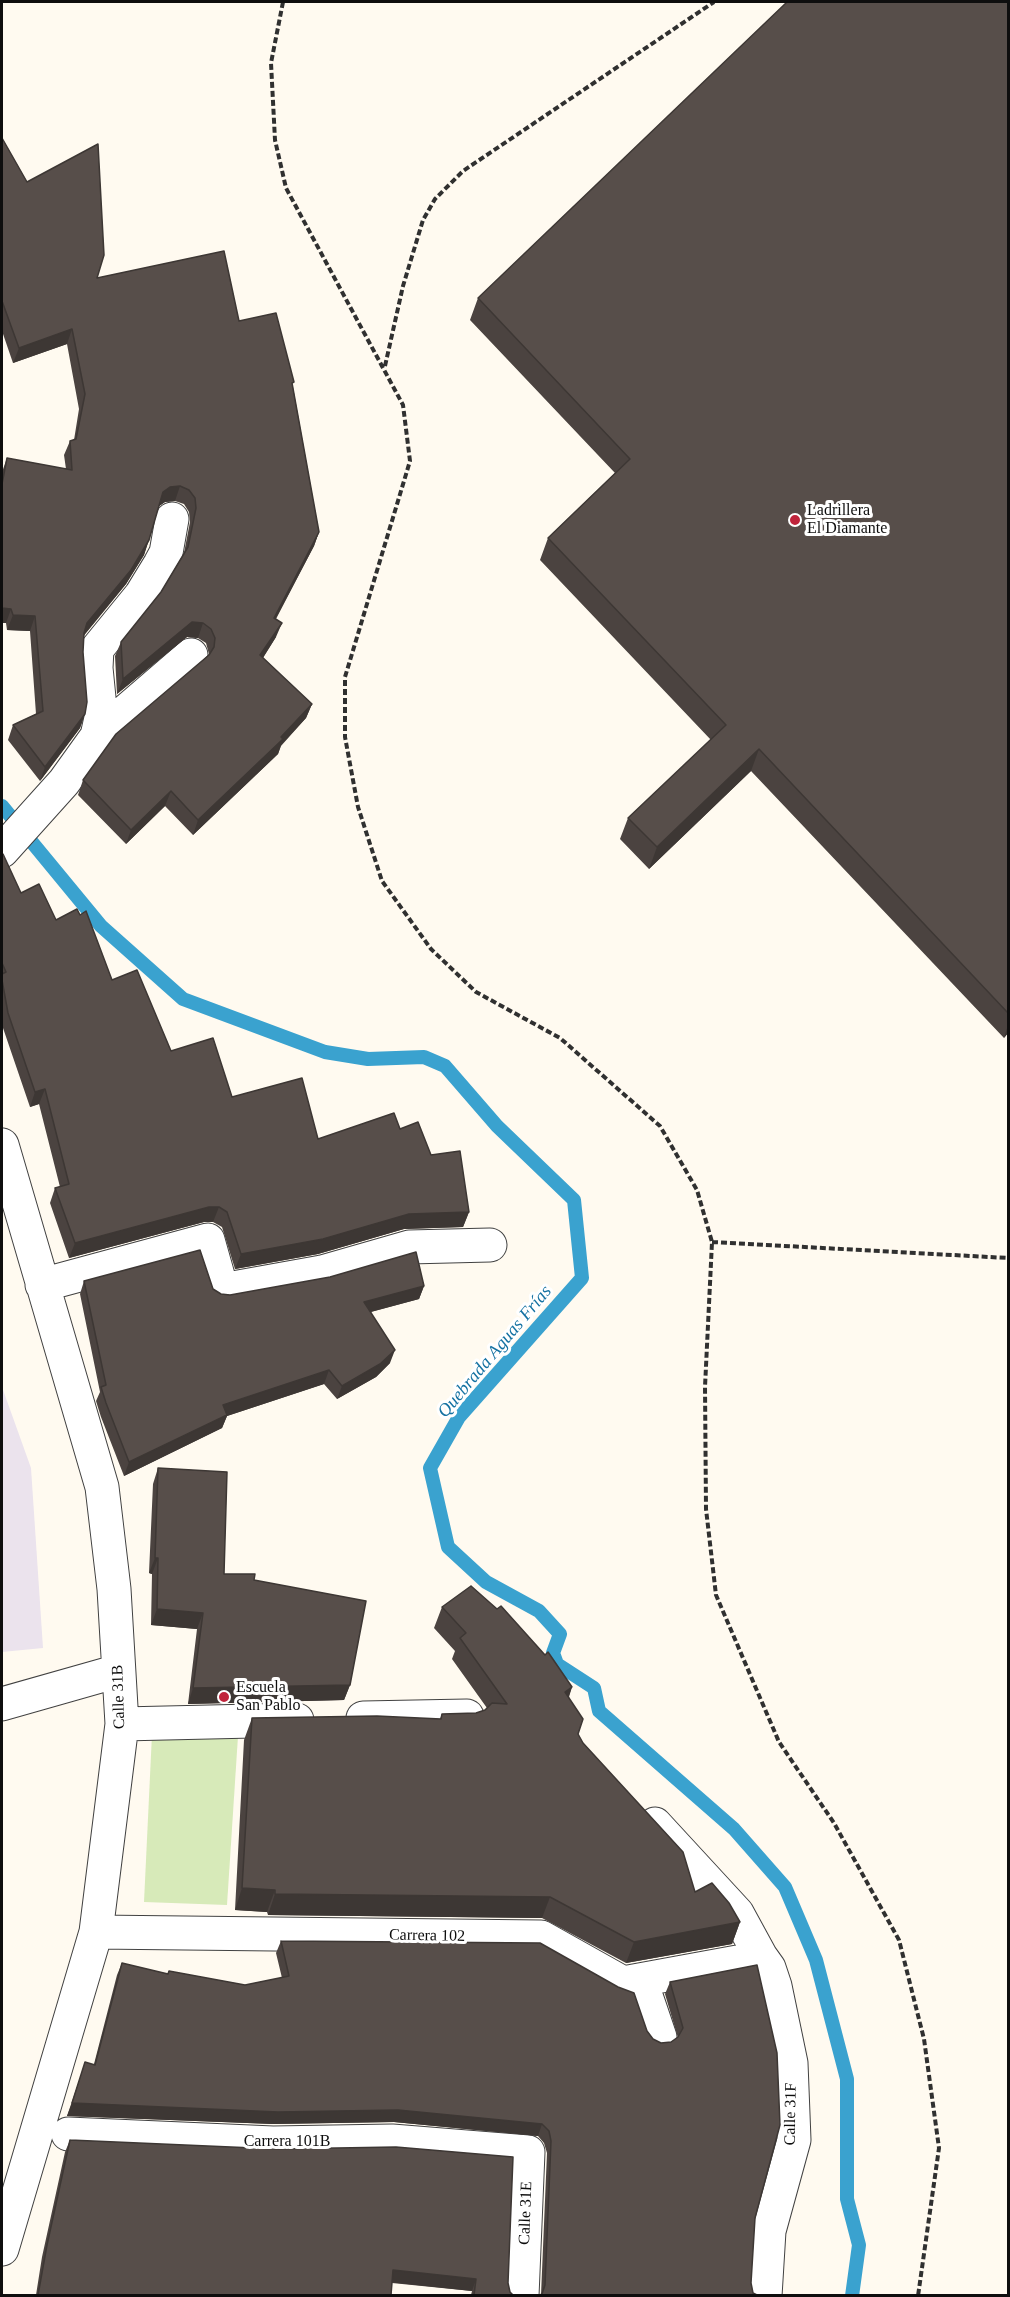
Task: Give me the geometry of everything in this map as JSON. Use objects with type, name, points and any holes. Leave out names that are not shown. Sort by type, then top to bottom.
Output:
[{"type":"street","points":[[97,736],[101,718],[96,668],[98,649],[141,595],[160,564],[166,553],[172,519]]},
{"type":"street","points":[[2,851],[64,782],[97,736],[191,656]]},
{"type":"street","name":"Calle 31B","points":[[2,1145],[102,1487],[114,1589],[122,1724],[96,1932],[2,2249]]},
{"type":"street","points":[[42,1285],[208,1240],[222,1290],[322,1272],[409,1247],[490,1245]]},
{"type":"street","points":[[2,1704],[118,1671]]},
{"type":"street","points":[[122,1724],[467,1716]]},
{"type":"street","name":"Calle 31F","points":[[636,1803],[737,1913],[752,1959],[769,1968],[775,1986],[791,2063],[794,2140],[769,2231],[765,2295]]},
{"type":"street","name":"Carrera 102","points":[[96,1932],[540,1937],[623,1983],[644,1990],[660,2037]]},
{"type":"street","points":[[623,1983],[752,1959]]},
{"type":"street","name":"Carrera 101B","points":[[68,2134],[273,2143],[392,2140],[507,2150]]},
{"type":"street","name":"Calle 31E","points":[[507,2150],[528,2152],[522,2295]]},
{"type":"path","points":[[283,2],[271,63],[275,140],[286,188],[385,366],[404,405],[410,461],[345,677],[345,737],[358,807],[382,881],[431,949],[476,992],[560,1038],[660,1126],[696,1190],[712,1242],[705,1387],[706,1486],[716,1595],[779,1742],[834,1823],[899,1940],[924,2039],[939,2148],[918,2295]]},
{"type":"path","points":[[385,366],[403,286],[423,220],[435,199],[463,171],[714,2]]},
{"type":"path","points":[[712,1242],[1008,1258]]},
{"type":"shaded area","points":[[2,1387],[31,1468],[43,1648],[2,1652]]},
{"type":"green space","points":[[152,1734],[238,1736],[227,1905],[144,1902]]},
{"type":"building","name":"Ladrillera El Diamante","points":[[787,2],[1008,2],[1008,1013],[759,749],[657,847],[628,818],[726,725],[548,538],[630,459],[478,298]]},
{"type":"building","points":[[2,138],[27,182],[98,144],[104,255],[97,278],[224,251],[239,321],[276,313],[294,382],[292,383],[319,532],[274,618],[282,623],[260,655],[312,704],[281,737],[283,739],[198,820],[171,791],[131,830],[83,780],[116,734],[209,655],[214,647],[215,638],[211,629],[203,623],[192,622],[123,679],[121,642],[161,592],[188,547],[196,508],[195,498],[189,490],[180,486],[170,487],[163,492],[149,540],[131,570],[87,623],[83,652],[87,702],[85,714],[45,767],[13,725],[43,711],[35,616],[13,615],[11,609],[2,608],[2,484],[7,458],[72,470],[70,441],[76,439],[85,394],[72,329],[19,348],[2,301]]},
{"type":"building","points":[[2,854],[21,893],[39,884],[56,920],[77,909],[80,915],[86,911],[112,980],[137,970],[171,1051],[213,1038],[232,1097],[302,1078],[318,1139],[394,1113],[400,1129],[418,1122],[431,1155],[460,1151],[469,1212],[409,1214],[323,1239],[241,1254],[227,1212],[219,1207],[209,1207],[75,1243],[55,1188],[69,1184],[45,1089],[35,1092],[8,1013],[2,980],[2,974],[6,972],[2,963]]},
{"type":"building","points":[[200,1250],[213,1289],[221,1294],[230,1295],[330,1277],[416,1252],[424,1286],[364,1302],[395,1350],[380,1364],[342,1386],[329,1370],[223,1405],[227,1415],[129,1462],[101,1387],[106,1385],[84,1281]]},
{"type":"building","points":[[158,1468],[227,1472],[224,1574],[255,1574],[254,1580],[366,1601],[350,1685],[193,1688],[203,1613],[157,1609],[158,1558],[155,1558]]},
{"type":"building","points":[[471,1586],[497,1609],[501,1606],[545,1655],[548,1652],[572,1687],[565,1692],[583,1719],[578,1734],[583,1743],[683,1852],[695,1892],[712,1883],[729,1903],[740,1922],[634,1942],[550,1897],[275,1894],[275,1890],[242,1888],[252,1718],[377,1716],[441,1719],[442,1714],[476,1713],[485,1710],[492,1703],[507,1704],[460,1638],[466,1633],[442,1607]]},
{"type":"building","points":[[281,1941],[540,1943],[618,1987],[634,1993],[647,2031],[653,2039],[661,2043],[671,2042],[678,2037],[683,2028],[670,1982],[757,1965],[777,2053],[780,2125],[755,2218],[751,2283],[753,2293],[757,2295],[540,2295],[545,2285],[551,2141],[549,2131],[542,2124],[398,2110],[278,2112],[72,2103],[85,2062],[95,2065],[122,1963],[168,1974],[169,1971],[245,1985],[289,1976]]},
{"type":"building","points":[[70,2140],[277,2149],[396,2147],[513,2157],[508,2283],[513,2295],[474,2295],[476,2279],[393,2270],[391,2295],[38,2295]]},
{"type":"waterway","name":"Quebrada Aguas Frías","points":[[2,806],[101,926],[183,999],[325,1052],[368,1059],[424,1057],[445,1066],[497,1126],[574,1200],[582,1278],[459,1417],[430,1468],[448,1547],[486,1582],[539,1611],[560,1634],[553,1653],[557,1664],[594,1688],[599,1711],[734,1829],[785,1887],[816,1960],[847,2079],[847,2199],[859,2245],[852,2296]]},
{"type":"place","name":"Ladrillera El Diamante","points":[[795,520]]},
{"type":"place","name":"Escuela San Pablo","points":[[224,1697]]}]
